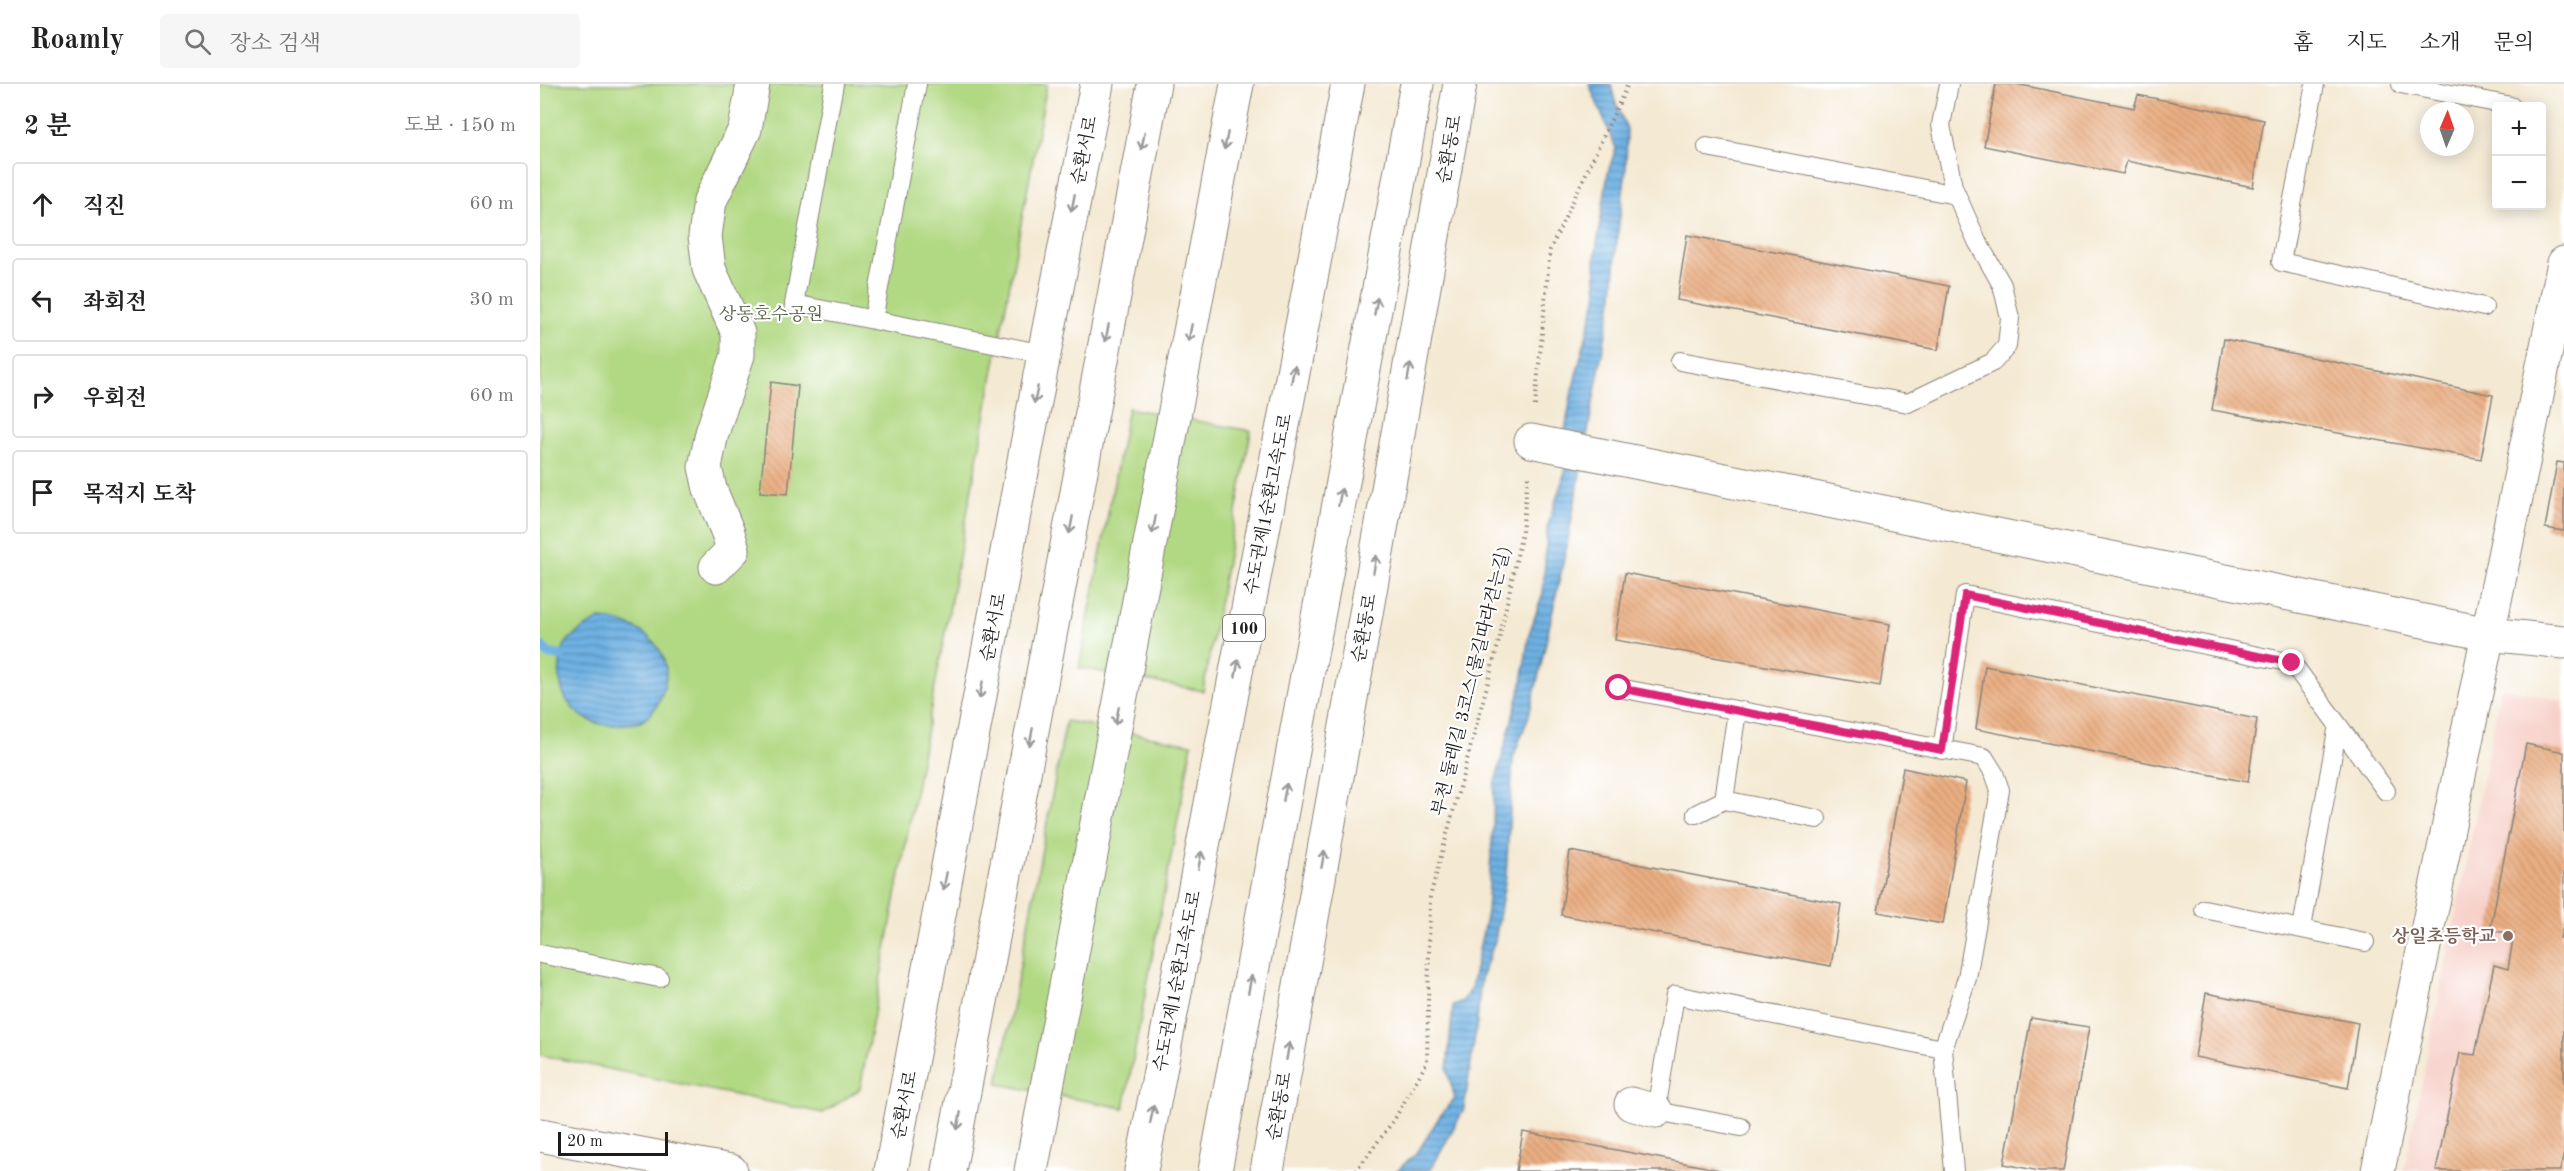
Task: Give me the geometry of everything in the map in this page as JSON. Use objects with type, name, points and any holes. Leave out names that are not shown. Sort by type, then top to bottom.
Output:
[{"type":"main road","points":[[716,567],[733,550],[710,489],[705,467],[712,433],[738,355],[738,333],[709,269],[705,236],[710,201],[746,129],[753,84]]},
{"type":"main road","name":"순환서로","points":[[891,1171],[1097,84]]},
{"type":"main road","points":[[949,1171],[1154,84]]},
{"type":"main road","points":[[1031,1171],[1237,84]]},
{"type":"main road","name":"수도권제1순환고속도로","points":[[1141,1171],[1348,84]]},
{"type":"main road","points":[[1215,1171],[1418,84]]},
{"type":"main road","name":"순환동로","points":[[1267,1171],[1460,84]]},
{"type":"main road","points":[[2378,1171],[2564,263]]},
{"type":"main road","points":[[1531,441],[2488,634],[2564,642]]},
{"type":"main road","points":[[540,1135],[731,1171]]},
{"type":"lane","points":[[834,84],[794,304],[1044,354]]},
{"type":"lane","points":[[873,320],[917,84]]},
{"type":"lane","points":[[1680,361],[1908,403],[1993,362],[2007,346],[2010,318],[2002,285],[1977,241],[1956,195],[1941,125],[1949,84]]},
{"type":"lane","points":[[2315,84],[2281,262],[2484,307]]},
{"type":"lane","points":[[2401,84],[2492,102]]},
{"type":"lane","points":[[1707,147],[1956,195]]},
{"type":"lane","points":[[1942,750],[1965,595],[2292,663],[2386,791]]},
{"type":"lane","points":[[1619,688],[1984,757],[1994,773],[2000,790],[1967,978],[1942,1049],[1954,1171]]},
{"type":"lane","points":[[1724,800],[1737,711]]},
{"type":"lane","points":[[2302,928],[2338,724]]},
{"type":"lane","points":[[1696,813],[1724,800],[1817,819]]},
{"type":"lane","points":[[2204,909],[2365,942]]},
{"type":"lane","points":[[540,954],[659,978]]},
{"type":"lane","points":[[1741,1127],[1643,1108],[1675,995],[1942,1049]]},
{"type":"path","name":"부천 둘레길 3코스(물길따라걷는길)","points":[[1356,1171],[1394,1120],[1427,1062],[1430,897],[1498,645],[1522,532],[1550,249],[1628,84]]},
{"type":"shaded area","name":"상일초등학교","points":[[2501,688],[2564,701],[2564,1171],[2404,1171]]},
{"type":"green space","name":"상동호수공원","points":[[540,84],[1047,84],[860,1089],[823,1113],[540,1055]]},
{"type":"green space","points":[[1128,408],[1251,431],[1203,691],[1079,668]]},
{"type":"green space","points":[[1066,721],[1192,744],[1124,1108],[998,1084]]},
{"type":"water","points":[[1589,84],[1611,84],[1615,101],[1627,129],[1626,170],[1617,239],[1613,295],[1566,550],[1529,715],[1513,758],[1506,876],[1495,941],[1481,978],[1464,1109],[1430,1171],[1397,1171],[1419,1150],[1440,1116],[1455,1098],[1447,1070],[1453,1005],[1463,1001],[1471,988],[1487,912],[1494,786],[1522,683],[1529,634],[1543,593],[1547,528],[1566,469],[1564,437],[1572,391],[1597,295],[1595,258],[1608,172],[1616,148]]},
{"type":"water","points":[[600,619],[627,625],[650,638],[664,660],[666,673],[664,688],[653,711],[640,722],[610,725],[597,723],[576,711],[568,702],[563,691],[560,664],[564,647],[574,635]]},
{"type":"building","points":[[1996,84],[2016,84],[2134,108],[2138,95],[2264,120],[2253,187],[2127,161],[2123,174],[1984,146]]},
{"type":"building","points":[[1687,235],[1949,286],[1938,350],[1677,300]]},
{"type":"building","points":[[2224,339],[2493,395],[2481,459],[2212,410]]},
{"type":"building","points":[[771,382],[798,386],[788,494],[760,492]]},
{"type":"building","points":[[2557,462],[2564,463],[2564,531],[2545,528]]},
{"type":"building","points":[[1625,573],[1890,624],[1880,686],[1615,640]]},
{"type":"building","points":[[1985,666],[2257,719],[2248,782],[1976,729]]},
{"type":"building","name":"상일초등학교","points":[[2526,744],[2564,752],[2564,923],[2560,938],[2564,939],[2564,1153],[2560,1171],[2436,1171],[2460,1053],[2475,1055],[2494,965],[2508,969],[2514,933],[2490,931]]},
{"type":"building","points":[[1903,768],[1966,782],[1943,924],[1878,912]]},
{"type":"building","points":[[1570,851],[1841,904],[1831,966],[1561,915]]},
{"type":"building","points":[[2206,993],[2358,1023],[2348,1088],[2195,1057]]},
{"type":"building","points":[[2031,1018],[2089,1027],[2063,1171],[2039,1171],[2004,1164]]},
{"type":"building","points":[[1523,1132],[1721,1170],[1721,1171],[1516,1171]]},
{"type":"waterway","points":[[540,645],[549,654],[561,656]]},
{"type":"place","name":"상일초등학교","points":[[2508,936]]},
{"type":"route","points":[[1619,688],[1942,750],[1965,595],[2292,663]]}]
